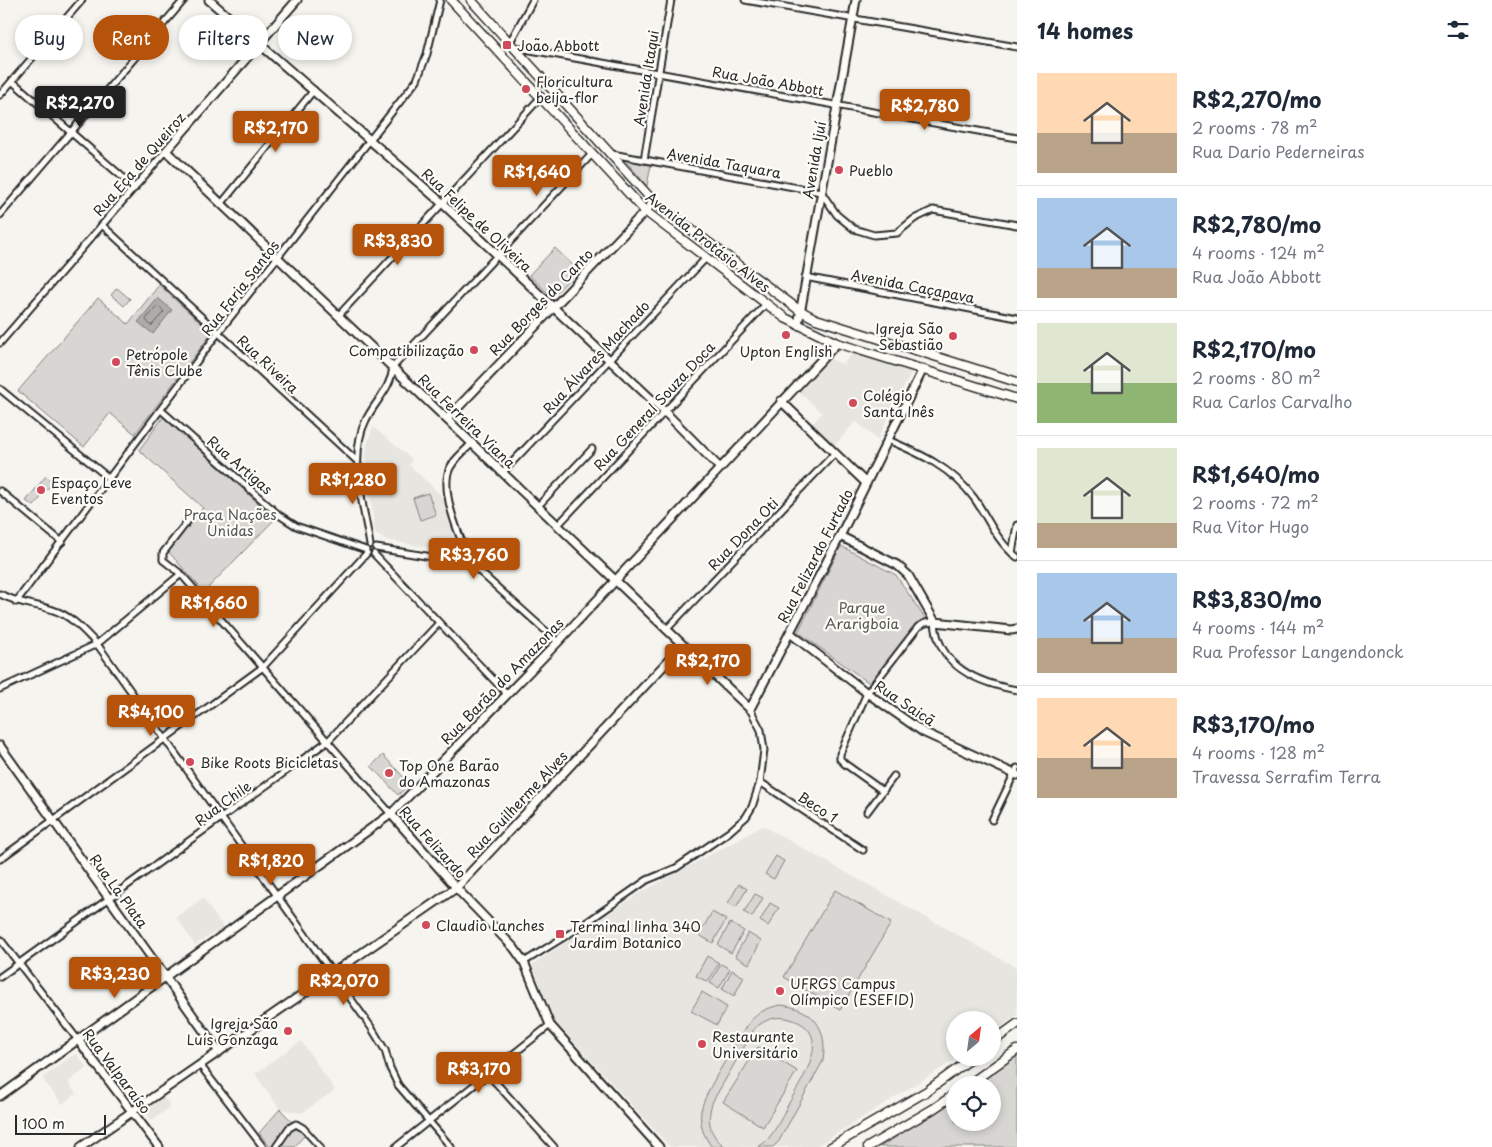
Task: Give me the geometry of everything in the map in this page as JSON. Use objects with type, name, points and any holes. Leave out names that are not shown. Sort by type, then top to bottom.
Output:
[{"type":"main road","name":"Avenida Protásio Alves","points":[[452,0],[645,211],[766,304],[798,325],[837,343],[1017,398]]},
{"type":"main road","name":"Avenida Protásio Alves","points":[[471,0],[654,202],[799,310],[816,319],[1017,382]]},
{"type":"main road","points":[[1001,1036],[1017,1024]]},
{"type":"main road","points":[[981,1076],[1017,1050]]},
{"type":"main road","points":[[831,1147],[927,1091],[961,1066]]},
{"type":"main road","points":[[868,1147],[946,1100]]},
{"type":"street","points":[[0,95],[82,0]]},
{"type":"street","points":[[0,215],[184,0]]},
{"type":"street","name":"Rua Felipe de Oliveira","points":[[210,0],[227,15]]},
{"type":"street","name":"Rua Eça de Queiroz","points":[[268,33],[297,0]]},
{"type":"street","name":"Rua Faria Santos","points":[[16,602],[218,333],[372,140],[417,80],[427,54],[440,0]]},
{"type":"street","points":[[512,45],[533,0]]},
{"type":"street","name":"Avenida Itaqui","points":[[644,160],[671,0]]},
{"type":"street","points":[[745,0],[1017,47]]},
{"type":"street","name":"Avenida Ijuí","points":[[798,325],[799,310],[856,0]]},
{"type":"street","name":"Rua João Abbott","points":[[512,45],[1017,138]]},
{"type":"street","name":"Rua Felipe de Oliveira","points":[[268,51],[442,203],[664,411],[719,468]]},
{"type":"street","name":"Rua Eça de Queiroz","points":[[0,344],[244,60]]},
{"type":"street","points":[[12,81],[135,188]]},
{"type":"street","points":[[222,203],[314,90]]},
{"type":"street","points":[[339,315],[541,98]]},
{"type":"street","name":"Rua Ferreira Viana","points":[[166,151],[750,709]]},
{"type":"street","points":[[0,859],[263,667],[367,552],[370,545],[357,461],[358,441],[366,420],[392,381],[393,367],[496,254],[592,154]]},
{"type":"street","name":"Avenida Taquara","points":[[612,154],[821,192]]},
{"type":"street","points":[[821,192],[838,215],[854,229],[874,235],[897,233],[914,219],[933,210],[1017,225]]},
{"type":"street","name":"Rua Borges do Canto","points":[[448,419],[654,202]]},
{"type":"street","name":"Rua Riveira","points":[[102,225],[357,461]]},
{"type":"street","name":"Rua Álvares Machado","points":[[503,472],[608,359],[706,258]]},
{"type":"street","name":"Avenida Caçapava","points":[[805,277],[1017,318]]},
{"type":"street","name":"Rua General Souza Doca","points":[[558,525],[766,304]]},
{"type":"street","name":"Rua Barão do Amazonas","points":[[0,1096],[391,814],[558,642],[837,343]]},
{"type":"street","name":"Rua Felizardo Furtado","points":[[750,709],[840,536],[923,369]]},
{"type":"street","points":[[0,389],[110,479]]},
{"type":"street","points":[[781,402],[866,483]]},
{"type":"street","name":"Rua Artigas","points":[[161,410],[279,515],[296,526],[374,554]]},
{"type":"street","points":[[888,440],[935,462],[956,477],[974,497],[1003,544],[1017,557]]},
{"type":"street","points":[[472,443],[453,463],[448,471],[447,483],[452,511],[470,562],[558,642]]},
{"type":"street","points":[[538,506],[592,449]]},
{"type":"street","name":"Rua Dona Oti","points":[[666,630],[835,453]]},
{"type":"street","points":[[0,491],[62,542]]},
{"type":"street","name":"Rua Felizardo","points":[[190,518],[162,557],[181,574],[456,888],[506,939],[524,962],[550,1025],[659,1147]]},
{"type":"street","points":[[1012,553],[1017,525]]},
{"type":"street","points":[[840,536],[897,565],[908,575],[935,622],[940,648],[949,659],[977,679],[993,686],[1017,690]]},
{"type":"street","points":[[370,545],[376,548],[470,562]]},
{"type":"street","points":[[376,548],[374,554],[438,624],[507,694]]},
{"type":"street","points":[[0,689],[97,644],[181,574]]},
{"type":"street","points":[[0,594],[16,602],[61,614],[74,621],[97,644],[333,973],[385,1050],[390,1068],[398,1085],[451,1147]]},
{"type":"street","points":[[883,791],[840,759],[842,750],[867,693],[910,635],[925,623],[935,622],[1011,630],[1017,629]]},
{"type":"street","name":"Rua Chile","points":[[0,977],[328,741],[438,624]]},
{"type":"street","name":"Rua Saicã","points":[[790,633],[867,693],[923,732],[1016,772]]},
{"type":"street","name":"Rua Guilherme Alves","points":[[81,1147],[456,888],[682,646]]},
{"type":"street","points":[[524,962],[580,927],[624,894],[647,880],[676,868],[729,832],[746,817],[752,807],[760,782],[764,750],[761,730],[750,709]]},
{"type":"street","name":"Rua La Plata","points":[[0,746],[219,1052]]},
{"type":"street","points":[[992,820],[1016,772]]},
{"type":"street","points":[[867,812],[894,776]]},
{"type":"street","name":"Beco 1","points":[[760,782],[863,850]]},
{"type":"street","name":"Rua Valparaíso","points":[[0,939],[159,1147]]},
{"type":"street","points":[[396,1147],[550,1025]]},
{"type":"street","points":[[200,1065],[263,1147]]},
{"type":"street","points":[[488,1074],[554,1147]]},
{"type":"street","points":[[276,1147],[290,1128],[296,1124],[303,1128],[320,1147]]},
{"type":"shaded area","name":"Colégio Santa Inês","points":[[855,351],[913,369],[877,440],[856,421],[835,445],[812,424],[822,413],[799,392],[829,359],[843,364]]},
{"type":"shaded area","points":[[373,427],[412,459],[409,465],[442,496],[458,544],[458,551],[453,552],[387,540],[375,534],[366,459],[367,445]]},
{"type":"shaded area","name":"UFRGS Campus Olímpico (ESEFID)","points":[[763,826],[1017,968],[1017,1015],[1001,1027],[1001,1011],[946,1011],[946,1065],[815,1147],[670,1147],[555,1021],[532,965],[640,893]]},
{"type":"shaded area","points":[[203,898],[223,927],[195,945],[176,917]]},
{"type":"shaded area","points":[[301,1041],[335,1090],[302,1113],[280,1109],[255,1074]]},
{"type":"shaded area","points":[[76,1053],[87,1068],[68,1082],[76,1094],[62,1104],[42,1078]]},
{"type":"shaded area","points":[[163,1097],[171,1106],[152,1121],[145,1111]]},
{"type":"green space","points":[[625,160],[651,165],[647,186]]},
{"type":"green space","points":[[555,248],[578,270],[552,297],[529,275]]},
{"type":"green space","name":"Petrópole Tênis Clube","points":[[159,285],[212,333],[135,434],[110,413],[84,447],[18,391],[98,298],[128,324]]},
{"type":"green space","points":[[117,288],[130,299],[124,306],[111,295]]},
{"type":"green space","name":"Praça Nações Unidas","points":[[164,416],[275,519],[204,592],[166,549],[203,508],[139,450]]},
{"type":"green space","name":"Espaço Leve Eventos","points":[[46,476],[53,482],[34,506],[26,501]]},
{"type":"green space","points":[[428,493],[436,515],[420,520],[413,498]]},
{"type":"green space","name":"Parque Ararigboia","points":[[841,546],[896,575],[926,620],[914,628],[872,685],[798,632]]},
{"type":"green space","name":"Top One Barão do Amazonas","points":[[383,755],[410,784],[398,795],[371,766]]},
{"type":"green space","points":[[776,856],[784,861],[774,879],[765,874]]},
{"type":"green space","points":[[739,884],[747,889],[736,907],[728,903]]},
{"type":"green space","points":[[835,890],[891,923],[840,1010],[784,977]]},
{"type":"green space","points":[[755,894],[763,898],[752,917],[744,912]]},
{"type":"green space","points":[[770,903],[779,908],[768,926],[760,921]]},
{"type":"green space","points":[[712,912],[726,920],[713,943],[699,935]]},
{"type":"green space","points":[[730,923],[744,931],[731,953],[718,945]]},
{"type":"green space","points":[[748,933],[761,941],[749,964],[735,956]]},
{"type":"green space","points":[[707,956],[719,963],[708,982],[696,976]]},
{"type":"green space","points":[[721,964],[730,969],[719,988],[710,983]]},
{"type":"green space","points":[[732,970],[744,977],[734,996],[722,989]]},
{"type":"green space","points":[[702,992],[727,1007],[717,1025],[691,1011]]},
{"type":"green space","points":[[781,1005],[802,1011],[816,1022],[821,1030],[823,1039],[823,1061],[779,1141],[773,1147],[758,1147],[768,1139],[780,1121],[807,1069],[812,1057],[813,1045],[811,1034],[804,1025],[790,1019],[781,1017],[772,1019],[763,1022],[755,1028],[713,1101],[710,1127],[720,1143],[726,1147],[712,1147],[704,1135],[701,1126],[701,1111],[708,1092],[747,1025],[762,1012]]},
{"type":"green space","points":[[758,1047],[797,1071],[763,1127],[723,1102]]},
{"type":"green space","points":[[1017,1056],[1017,1147],[880,1147],[946,1106],[946,1131],[1001,1131],[1001,1076],[989,1076]]},
{"type":"green space","points":[[280,1109],[305,1135],[294,1147],[270,1147],[259,1133]]},
{"type":"water","points":[[158,298],[172,310],[153,334],[138,322]]},
{"type":"place","name":"João Abbott","points":[[507,45]]},
{"type":"place","name":"Floricultura beija-flor","points":[[526,89]]},
{"type":"place","name":"Pueblo","points":[[839,170]]},
{"type":"place","name":"Upton English","points":[[786,335]]},
{"type":"place","name":"Igreja São Sebastião","points":[[953,336]]},
{"type":"place","name":"Compatibilização","points":[[474,350]]},
{"type":"place","name":"Petrópole Tênis Clube","points":[[116,362]]},
{"type":"place","name":"Colégio Santa Inês","points":[[853,403]]},
{"type":"place","name":"Espaço Leve Eventos","points":[[41,490]]},
{"type":"place","name":"Bike Roots Bicicletas","points":[[190,762]]},
{"type":"place","name":"Top One Barão do Amazonas","points":[[389,773]]},
{"type":"place","name":"Claudio Lanches","points":[[426,925]]},
{"type":"place","name":"Terminal linha 340 Jardim Botanico","points":[[560,934]]},
{"type":"place","name":"UFRGS Campus Olímpico (ESEFID)","points":[[780,991]]},
{"type":"place","name":"Igreja São Luís Gonzaga","points":[[288,1031]]},
{"type":"place","name":"Restaurante Universitário","points":[[702,1044]]}]
